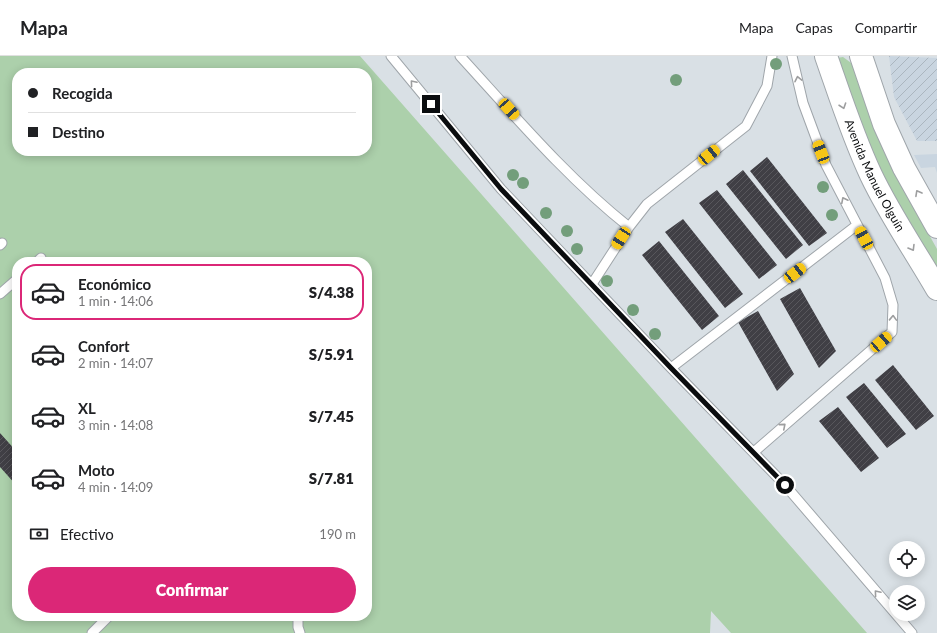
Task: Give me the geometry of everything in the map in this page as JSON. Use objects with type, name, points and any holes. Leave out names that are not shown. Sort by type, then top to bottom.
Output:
[{"type":"street","name":"Avenida Manuel Olguín","points":[[826,56],[853,135],[871,175],[937,289]]},
{"type":"street","points":[[861,56],[884,124],[904,168],[937,227]]},
{"type":"lane","points":[[391,56],[501,189],[671,368],[785,485],[912,633]]},
{"type":"lane","points":[[460,56],[558,163],[605,208],[629,227]]},
{"type":"lane","points":[[592,284],[629,227],[647,204],[746,126],[767,86],[772,56]]},
{"type":"lane","points":[[754,452],[892,332],[893,305],[885,278],[826,165],[803,103],[792,56]]},
{"type":"lane","points":[[671,368],[857,225]]},
{"type":"lane","points":[[0,294],[12,283]]},
{"type":"lane","points":[[92,633],[104,621]]},
{"type":"lane","points":[[298,621],[300,633]]},
{"type":"shaded area","points":[[889,56],[937,58],[937,141],[917,141],[894,97]]},
{"type":"shaded area","points":[[937,154],[937,173],[935,167],[921,168],[914,155]]},
{"type":"green space","points":[[0,56],[360,56],[371,68],[12,68],[12,156],[372,156],[372,70],[867,633],[731,633],[711,611],[710,633],[0,633]]},
{"type":"green space","points":[[843,57],[854,65],[894,172],[937,249],[937,277],[885,188],[837,58]]},
{"type":"building","points":[[767,157],[827,233],[809,246],[750,171]]},
{"type":"building","points":[[743,170],[803,245],[786,259],[726,184]]},
{"type":"building","points":[[717,190],[777,265],[759,279],[699,203]]},
{"type":"building","points":[[683,219],[743,294],[725,308],[665,232]]},
{"type":"building","points":[[659,241],[719,316],[702,330],[642,255]]},
{"type":"building","points":[[800,288],[836,351],[819,368],[780,299]]},
{"type":"building","points":[[758,311],[794,374],[777,391],[738,322]]},
{"type":"building","points":[[893,365],[934,416],[916,430],[875,380]]},
{"type":"building","points":[[864,383],[906,434],[887,448],[846,397]]},
{"type":"building","points":[[838,407],[879,458],[861,472],[819,421]]},
{"type":"building","points":[[0,433],[12,446],[12,480],[0,467]]},
{"type":"route","points":[[431,104],[501,189],[671,368],[785,485]]}]
